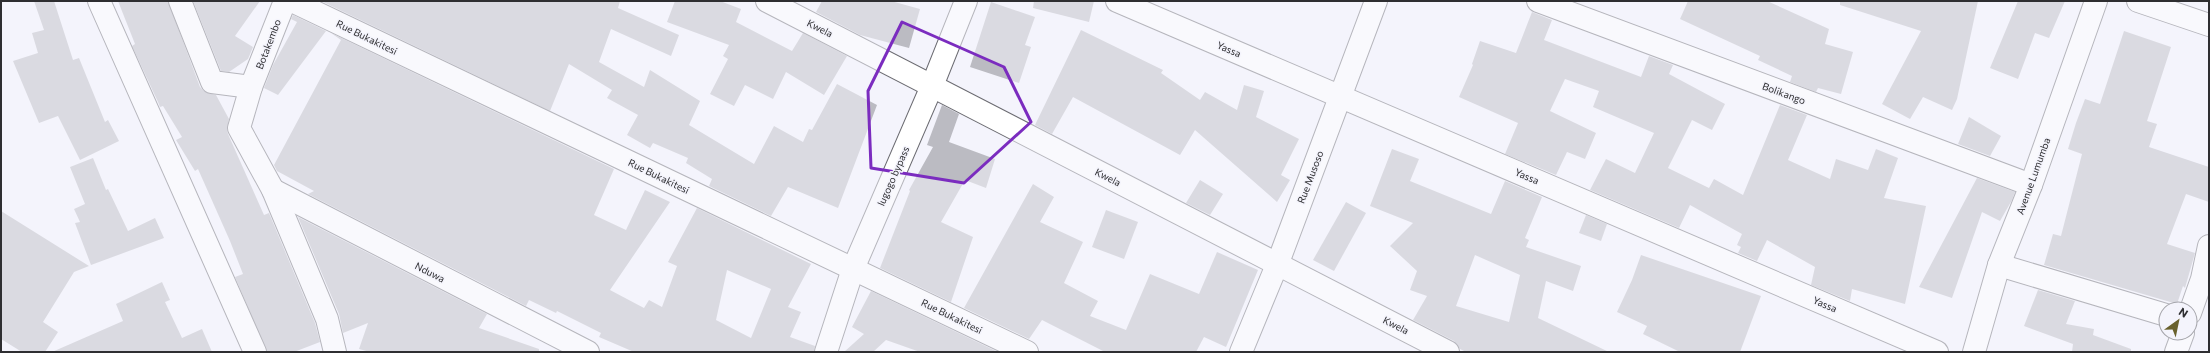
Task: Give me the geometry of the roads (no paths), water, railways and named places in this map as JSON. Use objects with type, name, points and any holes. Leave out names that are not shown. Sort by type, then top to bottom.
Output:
[{"type":"street","points":[[99,1],[255,352]]},
{"type":"street","points":[[180,1],[212,82],[251,87]]},
{"type":"street","name":"Botakembo","points":[[285,1],[251,87],[239,128],[273,190],[327,319],[335,352]]},
{"type":"street","name":"Rue Bukakitesi","points":[[292,1],[1027,352]]},
{"type":"street","name":"Kwela","points":[[767,1],[1448,352]]},
{"type":"street","name":"lugogo bypass","points":[[826,352],[853,269],[932,86],[966,1]]},
{"type":"street","name":"Yassa","points":[[1117,1],[1937,352]]},
{"type":"street","name":"Rue Musoso","points":[[1240,352],[1277,264],[1376,1]]},
{"type":"street","name":"Bolikango","points":[[1538,1],[2030,185]]},
{"type":"street","name":"Avenue Lumumba","points":[[1974,352],[1999,265],[2030,185],[2096,1]]},
{"type":"street","points":[[2138,1],[2209,25]]},
{"type":"street","name":"Nduwa","points":[[273,190],[588,352]]},
{"type":"street","points":[[2195,301],[2206,276],[2209,246]]},
{"type":"street","points":[[1999,265],[2158,313]]},
{"type":"street","points":[[2176,352],[2180,341]]}]
